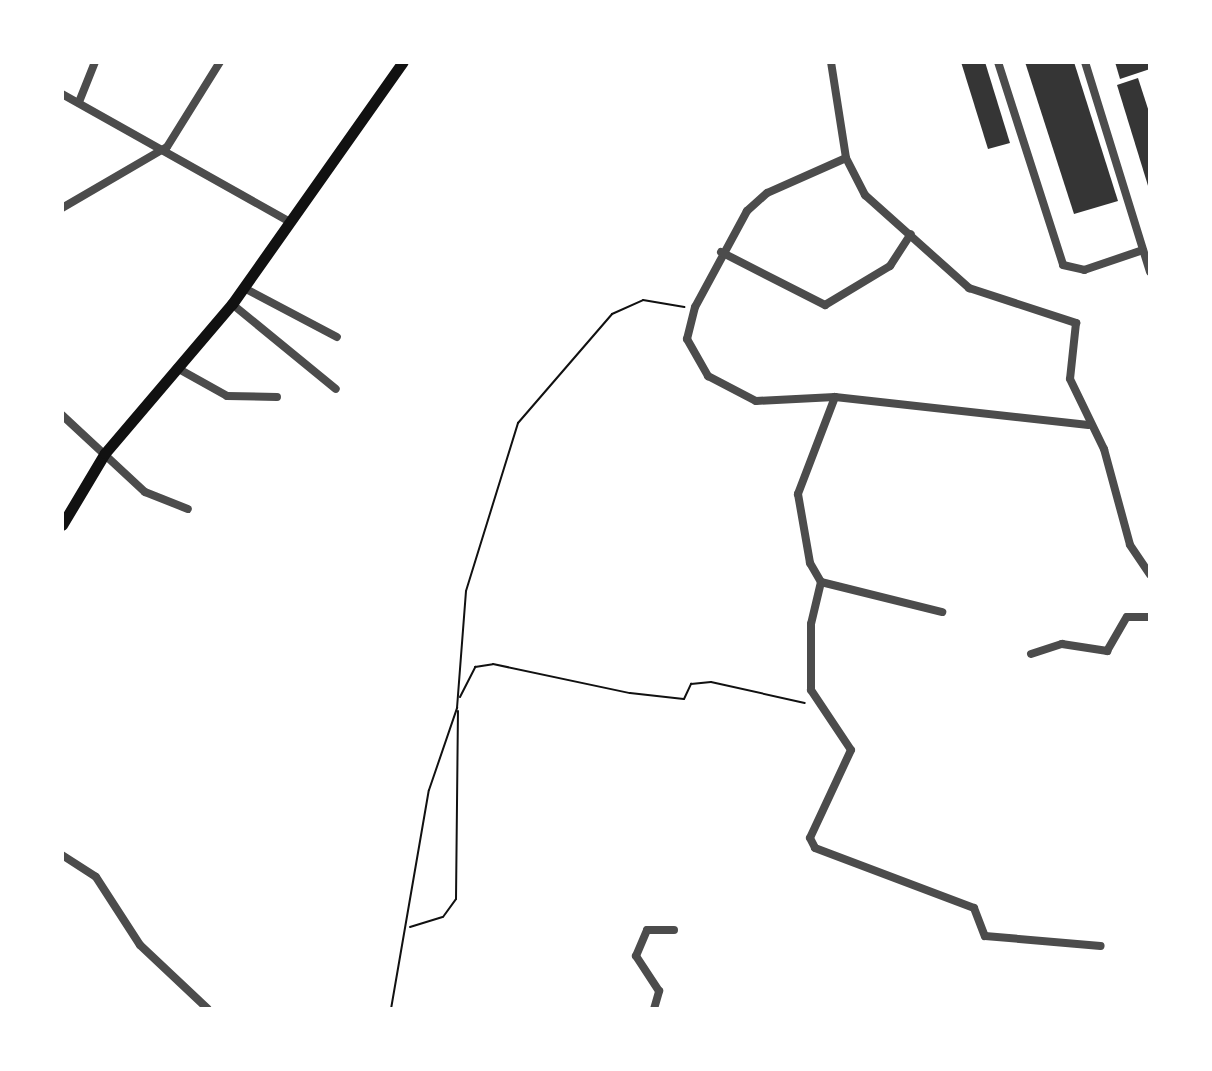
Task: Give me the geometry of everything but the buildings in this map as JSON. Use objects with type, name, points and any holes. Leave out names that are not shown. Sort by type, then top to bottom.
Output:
[{"type":"main road","points":[[62,525],[105,453],[232,304],[403,62]]},
{"type":"street","points":[[79,102],[95,62]]},
{"type":"street","points":[[62,208],[167,147],[220,62]]},
{"type":"street","points":[[831,62],[846,158],[865,195],[969,288],[1076,323],[1070,379],[1088,425],[1104,449],[1130,545],[1150,575]]},
{"type":"street","points":[[998,62],[1063,265],[1084,270],[1143,250]]},
{"type":"street","points":[[1085,62],[1150,272]]},
{"type":"street","points":[[62,94],[167,147],[290,222]]},
{"type":"street","points":[[846,158],[767,193],[721,252],[695,307],[687,339],[708,376],[756,401],[835,397],[1088,425]]},
{"type":"street","points":[[721,252],[825,305],[890,266],[911,234]]},
{"type":"street","points":[[244,288],[337,337]]},
{"type":"street","points":[[232,304],[336,389]]},
{"type":"street","points":[[177,368],[227,396],[277,397]]},
{"type":"street","points":[[835,397],[798,494],[800,531],[821,582],[809,659],[817,705],[851,750],[810,838],[815,848],[974,908],[985,936],[1101,946]]},
{"type":"street","points":[[62,415],[145,492],[188,509]]},
{"type":"street","points":[[821,582],[942,612]]},
{"type":"street","points":[[1031,654],[1062,644],[1107,651],[1127,617],[1150,617]]},
{"type":"street","points":[[62,855],[96,877],[140,945],[208,1009]]},
{"type":"street","points":[[654,1009],[659,991],[636,956],[647,930],[674,930]]},
{"type":"path","points":[[409,927],[443,917],[456,899],[457,708],[466,591],[518,423],[612,314],[643,300],[695,307]]},
{"type":"path","points":[[391,1009],[409,927],[429,790],[457,708],[475,667],[493,664],[644,695],[684,699],[691,684],[711,682],[817,705]]}]
